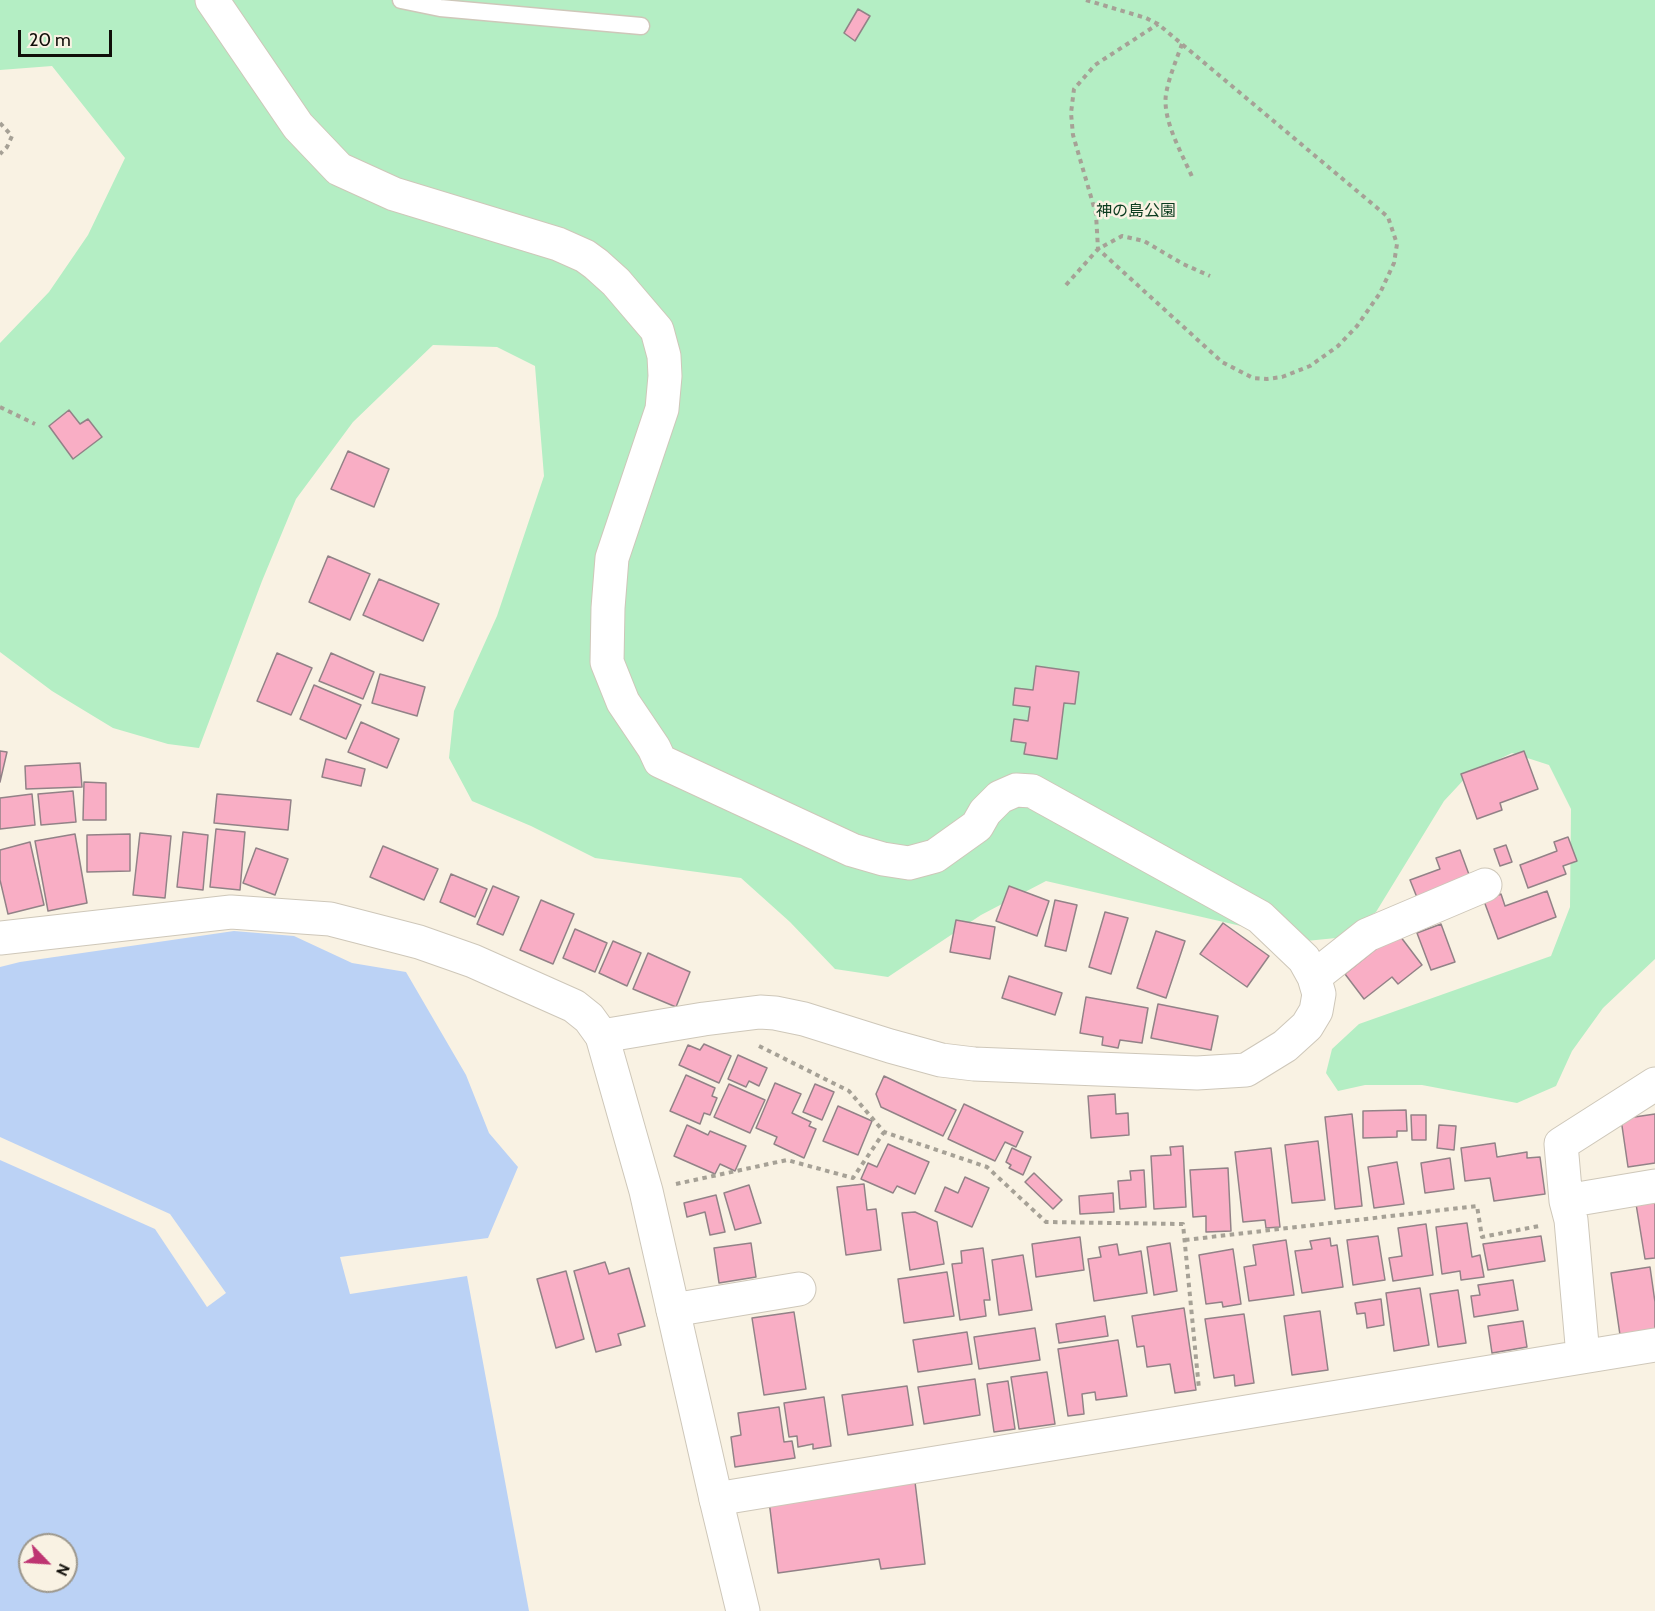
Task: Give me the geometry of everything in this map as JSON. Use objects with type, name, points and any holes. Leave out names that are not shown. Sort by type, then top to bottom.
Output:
[{"type":"street","points":[[212,0],[298,126],[339,169],[394,194],[558,244],[585,256],[616,282],[657,330],[664,356],[662,409],[612,558],[607,662],[623,702],[660,760],[852,850],[883,859],[909,863],[935,856],[976,826],[1000,797],[1016,790],[1032,791],[1260,917],[1304,959],[1314,977],[1319,994],[1316,1011],[1308,1026],[1285,1046],[1246,1070],[1197,1073],[974,1064],[941,1060],[804,1020],[776,1013],[760,1012],[704,1018],[602,1036]]},
{"type":"street","points":[[1314,977],[1367,934],[1485,885]]},
{"type":"street","points":[[0,938],[231,912],[330,919],[419,942],[473,961],[574,1006],[589,1018],[602,1036],[646,1191],[743,1611]]},
{"type":"street","points":[[1584,1356],[1561,1144],[1655,1084]]},
{"type":"street","points":[[1569,1210],[1655,1186]]},
{"type":"street","points":[[673,1310],[799,1289]]},
{"type":"street","points":[[716,1499],[1655,1345]]},
{"type":"lane","points":[[401,0],[440,8],[641,26]]},
{"type":"path","points":[[1086,0],[1146,18],[1158,24],[1388,217],[1397,244],[1394,263],[1380,292],[1357,326],[1338,346],[1310,366],[1282,377],[1267,379],[1253,378],[1222,362],[1098,249],[1096,214],[1073,135],[1071,113],[1074,88],[1095,65],[1158,24]]},
{"type":"path","points":[[1182,44],[1170,75],[1165,97],[1167,120],[1193,179]]},
{"type":"path","points":[[0,123],[12,136],[7,147],[0,154]]},
{"type":"path","points":[[1066,285],[1098,249],[1122,236],[1144,241],[1183,264],[1210,276]]},
{"type":"path","points":[[0,407],[35,424]]},
{"type":"path","points":[[756,1044],[849,1091],[884,1132],[987,1167],[1046,1222],[1183,1224],[1202,1418]]},
{"type":"path","points":[[646,1191],[787,1160],[853,1179],[884,1132]]},
{"type":"path","points":[[1185,1240],[1477,1206],[1482,1237],[1569,1210]]},
{"type":"green space","name":"神の島公園","points":[[0,0],[1655,0],[1655,959],[1603,1008],[1572,1051],[1556,1086],[1517,1103],[1422,1085],[1365,1085],[1338,1091],[1326,1073],[1332,1049],[1359,1024],[1551,956],[1570,907],[1571,809],[1549,765],[1512,753],[1470,773],[1444,801],[1376,912],[1336,938],[1306,941],[1046,881],[981,915],[888,977],[835,969],[790,922],[741,878],[595,858],[531,826],[472,801],[449,758],[454,711],[497,616],[544,476],[535,366],[497,347],[433,345],[353,422],[296,499],[262,581],[199,748],[168,744],[113,728],[52,691],[0,652],[0,343],[49,292],[88,235],[125,158],[52,66],[0,70]]},
{"type":"water","points":[[234,931],[294,936],[352,963],[406,972],[466,1075],[489,1133],[518,1167],[488,1238],[340,1257],[350,1294],[467,1276],[529,1611],[0,1611],[0,967],[20,962]]},
{"type":"pier","points":[[0,1137],[170,1214],[226,1293],[207,1307],[155,1229],[0,1160]]},
{"type":"building","points":[[858,9],[870,16],[855,41],[844,33]]},
{"type":"building","points":[[69,410],[80,424],[88,419],[102,437],[73,459],[49,426]]},
{"type":"building","points":[[348,451],[389,469],[374,507],[331,489]]},
{"type":"building","points":[[328,556],[370,574],[350,620],[309,602]]},
{"type":"building","points":[[379,579],[439,604],[423,641],[363,615]]},
{"type":"building","points":[[277,653],[312,668],[291,715],[257,701]]},
{"type":"building","points":[[331,653],[374,672],[363,699],[319,681]]},
{"type":"building","points":[[1036,666],[1079,672],[1075,704],[1064,703],[1057,759],[1024,754],[1026,743],[1011,741],[1014,719],[1028,721],[1030,707],[1013,705],[1015,688],[1033,690]]},
{"type":"building","points":[[380,674],[425,687],[417,716],[372,703]]},
{"type":"building","points":[[314,685],[361,705],[346,739],[300,719]]},
{"type":"building","points":[[361,722],[399,739],[387,768],[348,752]]},
{"type":"building","points":[[0,751],[7,752],[0,782]]},
{"type":"building","points":[[1524,751],[1538,789],[1500,803],[1502,810],[1477,819],[1461,774]]},
{"type":"building","points":[[326,759],[365,769],[361,786],[322,777]]},
{"type":"building","points":[[80,763],[82,787],[26,789],[25,766]]},
{"type":"building","points":[[84,782],[106,783],[106,820],[83,820]]},
{"type":"building","points":[[73,791],[76,822],[41,825],[38,794]]},
{"type":"building","points":[[32,794],[35,825],[0,829],[0,798]]},
{"type":"building","points":[[217,794],[291,800],[288,830],[214,823]]},
{"type":"building","points":[[216,829],[245,832],[240,890],[210,887]]},
{"type":"building","points":[[183,832],[208,835],[203,890],[177,887]]},
{"type":"building","points":[[140,833],[171,836],[165,898],[133,895]]},
{"type":"building","points":[[75,834],[87,903],[48,911],[35,841]]},
{"type":"building","points":[[130,834],[130,871],[87,872],[87,835]]},
{"type":"building","points":[[1568,837],[1577,861],[1563,866],[1566,874],[1528,888],[1520,865],[1557,851],[1554,842]]},
{"type":"building","points":[[30,842],[44,905],[8,914],[0,880],[0,850]]},
{"type":"building","points":[[1506,845],[1512,862],[1500,866],[1494,849]]},
{"type":"building","points":[[383,846],[438,869],[424,900],[370,877]]},
{"type":"building","points":[[256,848],[288,859],[275,895],[243,883]]},
{"type":"building","points":[[1460,850],[1471,880],[1418,900],[1410,880],[1440,869],[1436,858]]},
{"type":"building","points":[[451,874],[487,889],[475,917],[440,902]]},
{"type":"building","points":[[493,886],[519,897],[503,935],[477,924]]},
{"type":"building","points":[[1009,886],[1049,901],[1037,936],[996,921]]},
{"type":"building","points":[[1547,891],[1556,917],[1498,939],[1484,901],[1501,894],[1505,906]]},
{"type":"building","points":[[541,900],[574,914],[553,964],[520,950]]},
{"type":"building","points":[[1055,900],[1077,905],[1066,951],[1045,946]]},
{"type":"building","points":[[1105,912],[1128,918],[1111,974],[1089,967]]},
{"type":"building","points":[[956,920],[995,927],[990,959],[950,952]]},
{"type":"building","points":[[1223,923],[1269,956],[1247,987],[1200,954]]},
{"type":"building","points":[[1441,924],[1455,962],[1431,970],[1417,933]]},
{"type":"building","points":[[575,929],[607,943],[595,972],[563,958]]},
{"type":"building","points":[[1156,931],[1185,941],[1166,998],[1137,988]]},
{"type":"building","points":[[1397,932],[1422,965],[1398,984],[1392,977],[1364,999],[1345,974]]},
{"type":"building","points":[[613,941],[641,953],[627,986],[599,973]]},
{"type":"building","points":[[648,953],[690,972],[676,1007],[633,989]]},
{"type":"building","points":[[1009,976],[1062,993],[1055,1015],[1002,998]]},
{"type":"building","points":[[1086,997],[1148,1008],[1142,1043],[1120,1040],[1118,1048],[1102,1045],[1103,1037],[1080,1033]]},
{"type":"building","points":[[1158,1004],[1218,1016],[1211,1050],[1151,1038]]},
{"type":"building","points":[[704,1044],[731,1056],[719,1083],[679,1065],[688,1045],[700,1050]]},
{"type":"building","points":[[738,1055],[767,1068],[759,1086],[749,1081],[746,1087],[728,1079]]},
{"type":"building","points":[[686,1075],[715,1088],[712,1096],[717,1098],[710,1115],[704,1113],[700,1124],[670,1111]]},
{"type":"building","points":[[884,1076],[956,1110],[943,1136],[881,1107],[876,1094]]},
{"type":"building","points":[[775,1083],[801,1094],[792,1113],[811,1122],[809,1126],[816,1129],[804,1158],[774,1144],[777,1137],[756,1128]]},
{"type":"building","points":[[729,1084],[765,1100],[750,1133],[714,1117]]},
{"type":"building","points":[[815,1084],[834,1092],[822,1120],[803,1112]]},
{"type":"building","points":[[1115,1094],[1116,1114],[1128,1113],[1129,1135],[1091,1138],[1088,1096]]},
{"type":"building","points":[[964,1104],[1023,1132],[1016,1147],[1005,1142],[995,1161],[948,1139]]},
{"type":"building","points":[[838,1106],[872,1121],[858,1155],[823,1141]]},
{"type":"building","points":[[1406,1110],[1407,1131],[1397,1131],[1397,1137],[1363,1138],[1363,1111]]},
{"type":"building","points":[[1352,1114],[1362,1206],[1335,1209],[1325,1117]]},
{"type":"building","points":[[1655,1114],[1655,1163],[1628,1167],[1621,1119]]},
{"type":"building","points":[[1411,1115],[1426,1115],[1426,1140],[1412,1140]]},
{"type":"building","points":[[687,1125],[708,1135],[710,1131],[746,1146],[735,1171],[720,1164],[715,1174],[674,1156]]},
{"type":"building","points":[[1439,1125],[1456,1126],[1454,1150],[1437,1148]]},
{"type":"building","points":[[1318,1141],[1325,1200],[1292,1203],[1285,1145]]},
{"type":"building","points":[[1495,1143],[1497,1157],[1527,1152],[1527,1158],[1540,1157],[1545,1194],[1494,1201],[1490,1178],[1465,1181],[1461,1148]]},
{"type":"building","points":[[888,1144],[929,1162],[915,1194],[897,1186],[893,1193],[861,1179],[868,1163],[877,1167]]},
{"type":"building","points":[[1183,1146],[1186,1207],[1154,1209],[1151,1156],[1171,1155],[1170,1147]]},
{"type":"building","points":[[1012,1148],[1031,1157],[1023,1175],[1009,1168],[1011,1165],[1006,1162]]},
{"type":"building","points":[[1271,1148],[1280,1227],[1266,1228],[1265,1220],[1243,1222],[1235,1152]]},
{"type":"building","points":[[1450,1158],[1454,1189],[1425,1193],[1421,1163]]},
{"type":"building","points":[[1397,1162],[1404,1204],[1374,1208],[1368,1167]]},
{"type":"building","points":[[1228,1168],[1231,1231],[1206,1232],[1206,1216],[1193,1217],[1190,1170]]},
{"type":"building","points":[[1144,1170],[1146,1207],[1120,1209],[1118,1181],[1131,1180],[1130,1171]]},
{"type":"building","points":[[1034,1173],[1062,1200],[1053,1209],[1025,1182]]},
{"type":"building","points":[[965,1177],[989,1188],[972,1227],[935,1211],[945,1187],[958,1193]]},
{"type":"building","points":[[864,1184],[867,1210],[876,1209],[881,1250],[846,1255],[837,1187]]},
{"type":"building","points":[[749,1185],[761,1223],[735,1230],[724,1193]]},
{"type":"building","points":[[1113,1193],[1114,1212],[1080,1214],[1079,1196]]},
{"type":"building","points":[[716,1195],[725,1232],[710,1235],[705,1212],[687,1217],[684,1203]]},
{"type":"building","points":[[1655,1201],[1655,1258],[1645,1259],[1636,1204]]},
{"type":"building","points":[[915,1212],[937,1222],[944,1264],[910,1270],[902,1213]]},
{"type":"building","points":[[1467,1223],[1472,1257],[1480,1255],[1484,1277],[1461,1280],[1460,1271],[1442,1274],[1436,1227]]},
{"type":"building","points":[[1426,1224],[1433,1275],[1393,1281],[1389,1258],[1402,1256],[1398,1228]]},
{"type":"building","points":[[1378,1236],[1385,1280],[1353,1285],[1347,1240]]},
{"type":"building","points":[[1541,1236],[1545,1261],[1488,1270],[1483,1244]]},
{"type":"building","points":[[1080,1237],[1084,1270],[1036,1277],[1032,1244]]},
{"type":"building","points":[[1330,1238],[1331,1246],[1337,1245],[1343,1287],[1302,1293],[1295,1251],[1312,1249],[1310,1241]]},
{"type":"building","points":[[1286,1240],[1294,1295],[1249,1301],[1244,1267],[1256,1265],[1253,1245]]},
{"type":"building","points":[[751,1243],[756,1277],[719,1283],[714,1248]]},
{"type":"building","points":[[1170,1243],[1177,1291],[1154,1295],[1147,1247]]},
{"type":"building","points":[[1117,1244],[1119,1255],[1141,1251],[1147,1293],[1094,1301],[1088,1259],[1101,1257],[1099,1247]]},
{"type":"building","points":[[983,1248],[990,1300],[984,1300],[986,1316],[960,1320],[952,1264],[962,1263],[961,1251]]},
{"type":"building","points":[[1233,1249],[1241,1304],[1223,1307],[1222,1302],[1206,1304],[1199,1255]]},
{"type":"building","points":[[1023,1255],[1032,1310],[999,1315],[992,1260]]},
{"type":"building","points":[[605,1262],[609,1274],[629,1268],[645,1326],[618,1334],[621,1345],[596,1352],[574,1271]]},
{"type":"building","points":[[1650,1267],[1655,1302],[1655,1329],[1620,1335],[1611,1273]]},
{"type":"building","points":[[566,1271],[584,1339],[556,1348],[537,1279]]},
{"type":"building","points":[[947,1272],[954,1316],[904,1323],[898,1279]]},
{"type":"building","points":[[1513,1280],[1518,1310],[1474,1317],[1471,1296],[1480,1295],[1478,1285]]},
{"type":"building","points":[[1420,1288],[1429,1345],[1394,1351],[1386,1293]]},
{"type":"building","points":[[1458,1290],[1466,1343],[1438,1347],[1430,1294]]},
{"type":"building","points":[[1381,1299],[1384,1325],[1367,1328],[1365,1313],[1357,1314],[1355,1303]]},
{"type":"building","points":[[1184,1308],[1196,1390],[1175,1393],[1170,1364],[1147,1367],[1144,1346],[1137,1347],[1132,1316]]},
{"type":"building","points":[[1320,1311],[1328,1370],[1292,1375],[1284,1316]]},
{"type":"building","points":[[794,1312],[806,1389],[764,1395],[752,1318]]},
{"type":"building","points":[[1244,1314],[1254,1383],[1235,1386],[1234,1375],[1214,1378],[1205,1319]]},
{"type":"building","points":[[1105,1316],[1108,1336],[1059,1343],[1056,1324]]},
{"type":"building","points":[[1523,1321],[1527,1347],[1492,1353],[1488,1326]]},
{"type":"building","points":[[1035,1328],[1040,1360],[979,1369],[974,1337]]},
{"type":"building","points":[[967,1332],[972,1364],[918,1372],[913,1340]]},
{"type":"building","points":[[1118,1340],[1127,1396],[1096,1400],[1095,1392],[1082,1394],[1084,1414],[1068,1416],[1058,1349]]},
{"type":"building","points":[[1047,1372],[1055,1424],[1019,1429],[1011,1377]]},
{"type":"building","points":[[975,1379],[980,1415],[924,1424],[918,1387]]},
{"type":"building","points":[[1008,1381],[1015,1429],[994,1432],[987,1384]]},
{"type":"building","points":[[907,1386],[913,1425],[848,1435],[842,1395]]},
{"type":"building","points":[[824,1397],[831,1446],[813,1449],[813,1444],[798,1447],[797,1436],[789,1437],[784,1403]]},
{"type":"building","points":[[779,1407],[784,1442],[792,1441],[795,1458],[735,1467],[731,1437],[741,1435],[738,1413]]},
{"type":"building","points":[[915,1482],[925,1564],[881,1569],[879,1559],[778,1573],[769,1501]]}]
